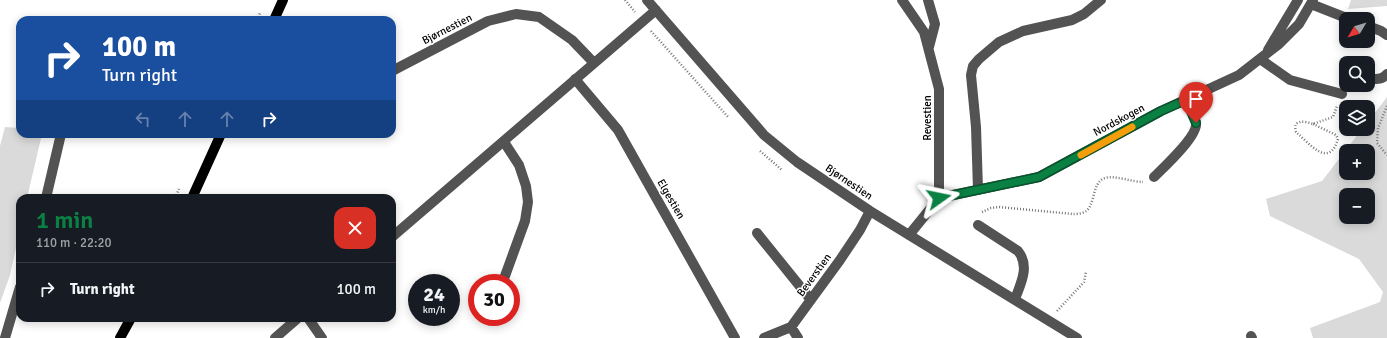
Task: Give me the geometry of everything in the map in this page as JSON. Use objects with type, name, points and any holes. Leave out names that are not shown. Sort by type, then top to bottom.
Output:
[{"type":"main road","points":[[276,16],[283,0]]},
{"type":"main road","points":[[194,194],[219,138]]},
{"type":"main road","points":[[120,338],[129,322]]},
{"type":"street","name":"Bjørnestien","points":[[647,0],[764,135],[797,162],[870,211],[1076,338]]},
{"type":"street","name":"Revestien","points":[[902,0],[924,32],[939,89],[939,198]]},
{"type":"street","points":[[928,0],[935,24],[929,49]]},
{"type":"street","points":[[978,190],[972,66],[999,42],[1023,31],[1072,20],[1084,14],[1100,0]]},
{"type":"street","name":"Nordskogen","points":[[1263,57],[1298,0]]},
{"type":"street","points":[[1312,2],[1339,14]]},
{"type":"street","name":"Nordskogen","points":[[939,198],[1039,177],[1161,111],[1239,75],[1279,44],[1299,24],[1312,2]]},
{"type":"street","points":[[396,234],[656,10]]},
{"type":"street","name":"Bjørnestien","points":[[396,69],[488,21],[516,14],[539,17],[572,40],[594,63]]},
{"type":"street","points":[[1375,29],[1387,35]]},
{"type":"street","points":[[1263,57],[1290,80],[1342,94]]},
{"type":"street","points":[[1375,80],[1385,77],[1387,74]]},
{"type":"street","name":"Elgestien","points":[[575,79],[618,130],[735,338]]},
{"type":"street","points":[[1154,177],[1177,154],[1196,129],[1196,123],[1186,100]]},
{"type":"street","points":[[47,194],[59,138]]},
{"type":"street","points":[[504,142],[519,165],[526,186],[528,202],[525,221],[506,274]]},
{"type":"street","points":[[909,235],[939,198]]},
{"type":"street","name":"Beverstien","points":[[791,327],[840,260],[860,230],[870,211]]},
{"type":"street","points":[[978,224],[1018,251],[1021,255],[1024,266],[1022,280],[1015,299]]},
{"type":"street","points":[[758,233],[811,300]]},
{"type":"street","points":[[5,338],[16,301]]},
{"type":"street","points":[[275,338],[293,322]]},
{"type":"street","points":[[311,322],[322,338]]},
{"type":"street","points":[[764,338],[791,327],[798,338]]},
{"type":"path","points":[[1313,124],[1336,135],[1338,139],[1332,151],[1327,154],[1320,153],[1296,132],[1295,129],[1297,124],[1304,121],[1313,124],[1333,117],[1342,94]]},
{"type":"path","points":[[1387,106],[1378,128],[1377,143],[1387,155]]},
{"type":"path","points":[[978,224],[978,218],[984,211],[999,207],[1072,214],[1083,213],[1090,207],[1098,183],[1104,178],[1139,182],[1149,180],[1154,177]]},
{"type":"path","points":[[1049,320],[1084,282],[1086,272]]},
{"type":"shaded area","points":[[1351,0],[1387,0],[1387,6],[1348,9]]},
{"type":"shaded area","points":[[1387,97],[1387,338],[1313,338],[1310,328],[1380,302],[1383,292],[1359,259],[1270,216],[1266,199],[1322,181],[1339,159],[1339,180],[1375,180],[1375,144],[1350,144],[1357,136],[1375,136],[1375,113]]},
{"type":"shaded area","points":[[5,127],[16,128],[16,138],[41,138],[28,194],[16,194],[16,248],[10,275],[0,303],[0,146]]},
{"type":"slow traffic","points":[[1081,155],[1132,127]]},
{"type":"route","points":[[939,198],[1039,177],[1161,111],[1186,100],[1196,123]]}]
